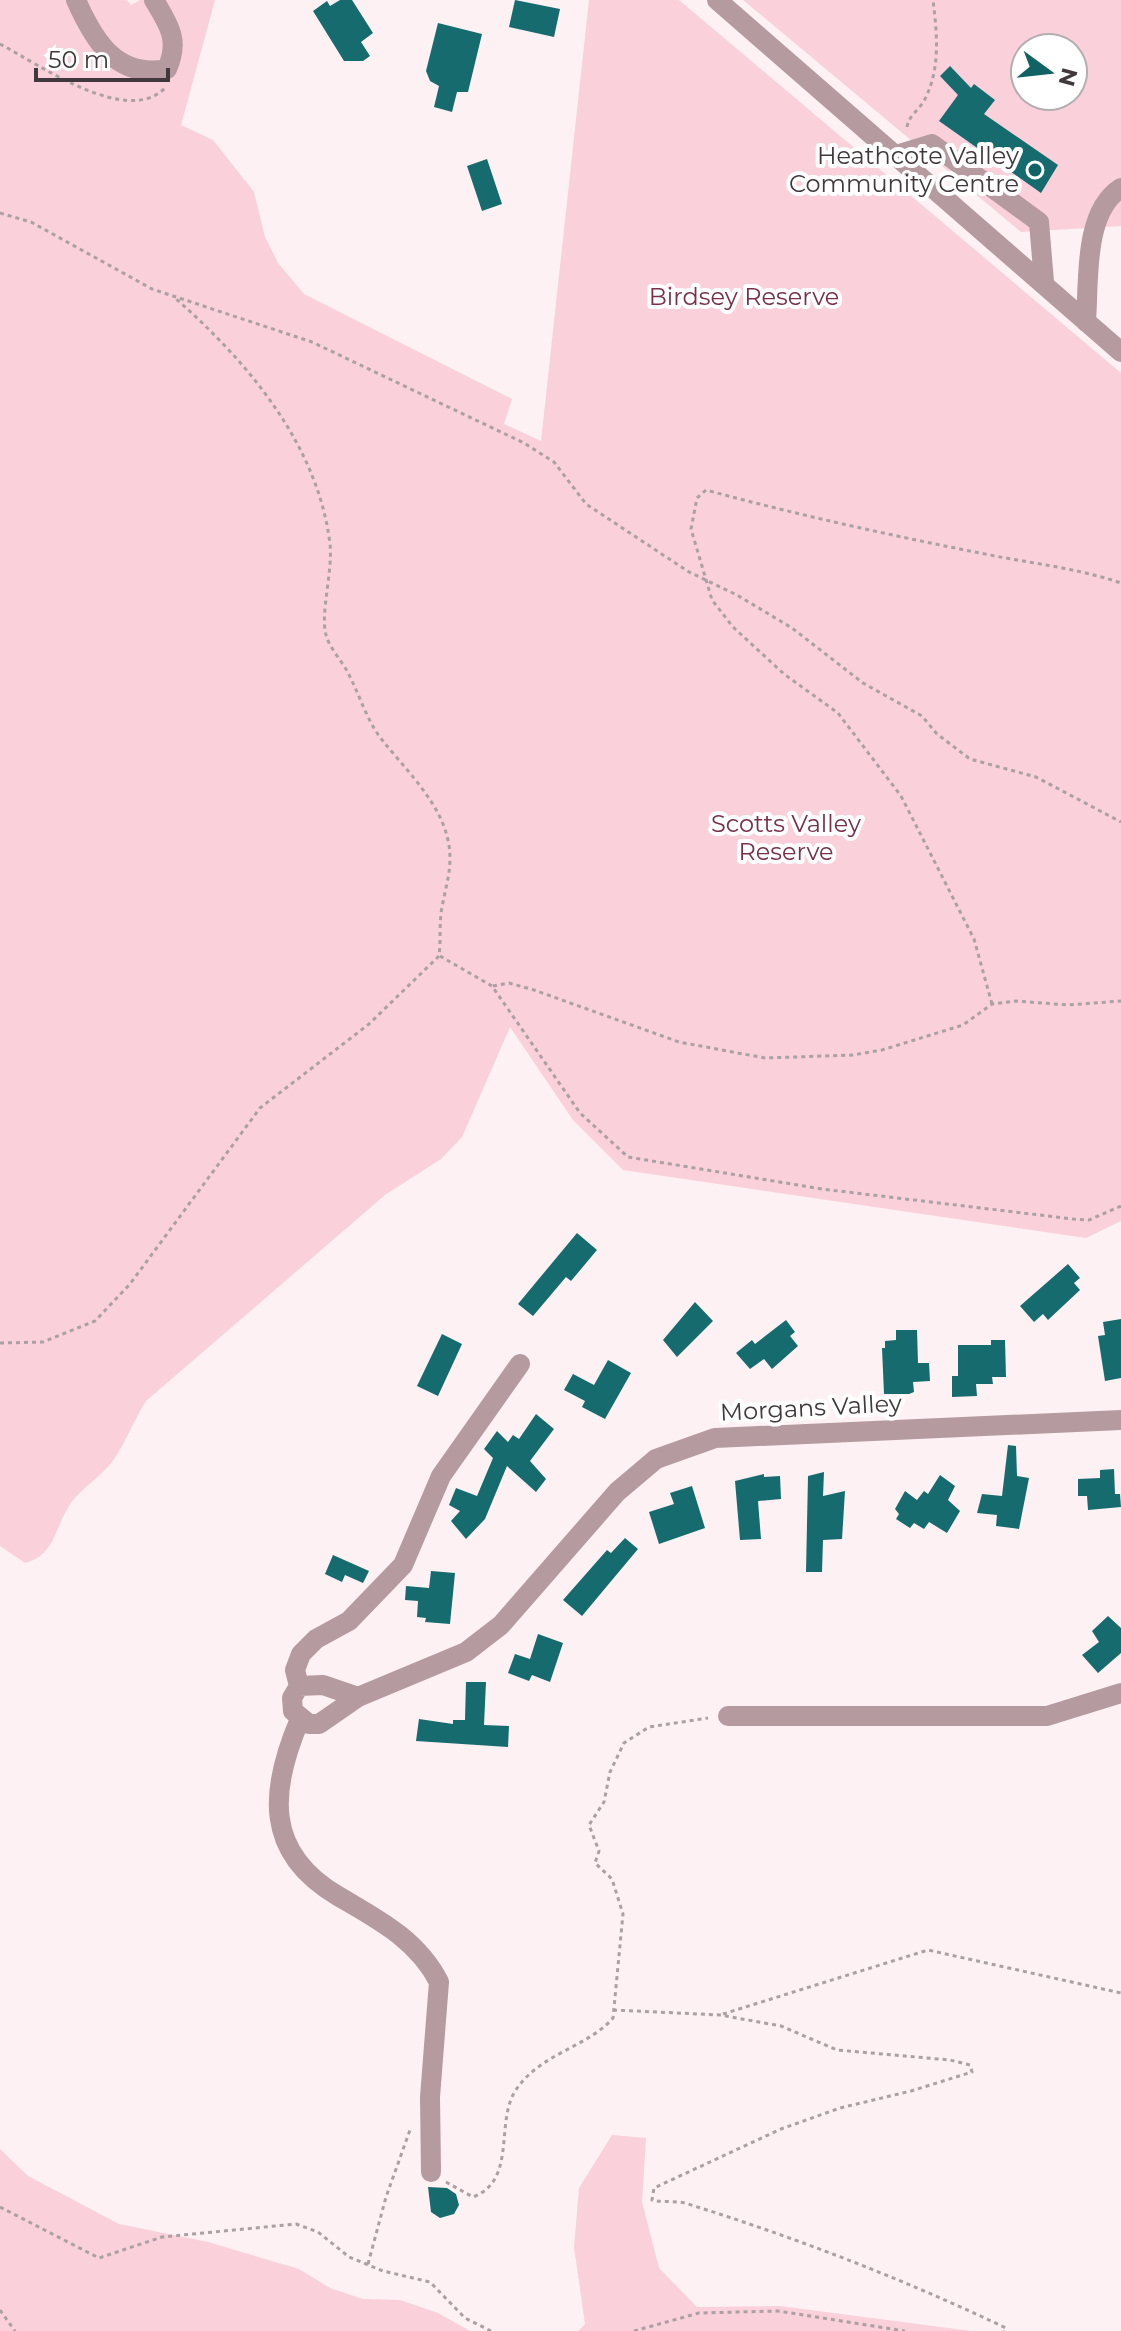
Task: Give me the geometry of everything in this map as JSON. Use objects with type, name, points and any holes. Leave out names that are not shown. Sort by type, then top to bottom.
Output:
[{"type":"street","points":[[76,0],[97,39],[117,60],[145,73],[167,69],[173,54],[173,31],[154,0]]},
{"type":"street","points":[[717,0],[1121,352]]},
{"type":"street","points":[[896,155],[932,144],[1039,222],[1044,282]]},
{"type":"street","points":[[1086,322],[1091,238],[1111,194],[1121,188]]},
{"type":"street","points":[[431,2172],[430,2097],[439,1982],[410,1943],[375,1916],[321,1885],[301,1866],[279,1818],[279,1772],[300,1719],[293,1711],[292,1698],[299,1686],[295,1670],[301,1654],[316,1639],[349,1621],[381,1592],[403,1565],[441,1476],[520,1364]]},
{"type":"street","name":"Morgans Valley","points":[[300,1719],[319,1724],[358,1697],[386,1689],[466,1652],[501,1625],[617,1492],[656,1459],[715,1438],[1121,1420]]},
{"type":"street","points":[[299,1686],[323,1685],[358,1697]]},
{"type":"street","points":[[728,1716],[1047,1716],[1121,1693]]},
{"type":"path","points":[[907,127],[908,119],[924,101],[935,67],[938,48],[933,0]]},
{"type":"path","points":[[0,44],[91,92],[132,103],[155,99],[167,86],[167,69]]},
{"type":"path","points":[[0,213],[31,222],[175,298],[312,342],[524,443],[554,462],[586,504],[705,579],[792,628],[863,683],[902,702],[970,759],[1036,777],[1121,822]]},
{"type":"path","points":[[0,1343],[43,1342],[95,1321],[130,1284],[260,1108],[369,1024],[439,956],[442,908],[451,878],[443,823],[411,771],[368,718],[350,676],[326,637],[332,563],[313,474],[289,429],[232,353],[212,329],[175,298]]},
{"type":"path","points":[[992,1004],[974,939],[901,796],[838,713],[784,674],[733,627],[712,600],[691,529],[697,498],[706,490],[801,516],[998,557],[1079,570],[1121,583]]},
{"type":"path","points":[[439,956],[492,986],[580,1113],[628,1157],[822,1189],[1073,1219],[1089,1220],[1121,1206]]},
{"type":"path","points":[[492,986],[509,983],[679,1042],[765,1058],[837,1056],[882,1050],[963,1025],[992,1004],[1016,1001],[1068,1005],[1121,1001]]},
{"type":"path","points":[[431,2172],[462,2193],[473,2197],[486,2193],[498,2175],[507,2115],[514,2093],[554,2054],[606,2026],[613,2018],[623,1914],[612,1879],[595,1863],[599,1851],[589,1825],[604,1802],[610,1772],[624,1743],[649,1727],[728,1716]]},
{"type":"path","points":[[720,2015],[928,1950],[1121,1993]]},
{"type":"path","points":[[613,2010],[720,2015],[781,2026],[837,2050],[950,2060],[970,2065],[972,2072],[840,2108],[781,2129],[654,2188],[652,2200],[682,2202],[844,2258],[937,2295],[1006,2328],[1004,2331]]},
{"type":"path","points":[[368,2265],[386,2197],[413,2124]]},
{"type":"path","points":[[0,2207],[99,2258],[162,2237],[296,2224],[318,2232],[349,2257],[430,2282],[465,2318],[491,2331]]},
{"type":"path","points":[[0,2310],[15,2331]]},
{"type":"path","points":[[634,2331],[699,2313],[778,2311],[905,2331]]},
{"type":"green space","name":"Scotts Valley Reserve","points":[[0,0],[127,0],[131,5],[140,0],[215,0],[181,125],[213,140],[254,192],[265,237],[278,263],[304,294],[512,399],[504,424],[541,441],[589,0],[679,0],[1121,373],[1121,1221],[1086,1238],[623,1170],[573,1120],[510,1027],[462,1137],[441,1159],[385,1195],[146,1401],[116,1456],[74,1499],[53,1540],[42,1554],[25,1563],[0,1546]]},
{"type":"green space","points":[[743,0],[1121,0],[1121,226],[1021,232]]},
{"type":"green space","points":[[612,2135],[646,2138],[642,2202],[659,2268],[697,2307],[780,2306],[971,2331],[578,2331],[585,2324],[574,2247],[579,2188]]},
{"type":"green space","points":[[0,2149],[28,2176],[119,2224],[208,2242],[299,2269],[330,2288],[363,2299],[400,2300],[438,2313],[470,2331],[0,2331]]},
{"type":"building","points":[[340,0],[352,0],[373,33],[361,42],[370,56],[363,61],[344,61],[313,11],[327,1],[330,6]]},
{"type":"building","points":[[515,0],[560,9],[554,37],[509,27]]},
{"type":"building","points":[[438,23],[482,34],[468,92],[457,92],[452,112],[434,107],[439,86],[430,81],[426,71]]},
{"type":"building","points":[[950,66],[971,88],[974,84],[995,100],[984,114],[1058,165],[1041,193],[939,121],[958,95],[940,76]]},
{"type":"building","points":[[487,159],[502,204],[482,211],[467,166]]},
{"type":"building","points":[[577,1233],[597,1250],[571,1281],[566,1277],[533,1316],[518,1304]]},
{"type":"building","points":[[1068,1264],[1080,1278],[1074,1283],[1080,1290],[1048,1320],[1043,1314],[1034,1322],[1020,1306]]},
{"type":"building","points":[[695,1302],[713,1321],[677,1357],[663,1340]]},
{"type":"building","points":[[1121,1319],[1121,1378],[1105,1381],[1098,1336],[1105,1335],[1103,1322]]},
{"type":"building","points":[[786,1320],[795,1332],[790,1336],[798,1346],[772,1369],[764,1359],[750,1369],[736,1353],[752,1340],[755,1344]]},
{"type":"building","points":[[896,1330],[917,1330],[918,1363],[929,1363],[930,1381],[913,1382],[914,1392],[909,1394],[884,1394],[882,1348],[885,1348],[885,1341],[896,1340]]},
{"type":"building","points":[[442,1334],[462,1344],[438,1396],[417,1386]]},
{"type":"building","points":[[991,1340],[1005,1340],[1006,1377],[992,1377],[993,1384],[976,1384],[977,1396],[952,1397],[952,1376],[958,1376],[958,1345],[991,1345]]},
{"type":"building","points":[[608,1360],[631,1373],[605,1419],[582,1407],[585,1401],[564,1390],[573,1374],[594,1385]]},
{"type":"building","points":[[536,1414],[554,1429],[530,1461],[546,1479],[536,1492],[507,1466],[485,1519],[466,1539],[451,1521],[460,1511],[449,1505],[456,1488],[477,1496],[493,1458],[484,1449],[497,1431],[508,1442],[513,1435],[519,1439]]},
{"type":"building","points":[[1008,1445],[1016,1446],[1017,1476],[1029,1478],[1019,1529],[996,1526],[997,1515],[977,1513],[982,1494],[1002,1496]]},
{"type":"building","points":[[1114,1469],[1115,1494],[1120,1494],[1121,1507],[1088,1510],[1087,1496],[1078,1496],[1078,1479],[1100,1478],[1100,1470]]},
{"type":"building","points":[[824,1472],[823,1496],[845,1491],[842,1539],[823,1540],[822,1572],[806,1572],[808,1476]]},
{"type":"building","points":[[764,1474],[764,1477],[780,1476],[781,1499],[758,1501],[761,1539],[740,1540],[735,1481]]},
{"type":"building","points":[[940,1475],[955,1486],[948,1500],[960,1511],[947,1533],[929,1522],[924,1529],[914,1523],[910,1528],[896,1519],[899,1514],[895,1509],[905,1491],[917,1500],[924,1491],[928,1494]]},
{"type":"building","points":[[692,1486],[705,1528],[659,1544],[649,1512],[674,1504],[670,1493]]},
{"type":"building","points":[[625,1538],[638,1549],[582,1616],[563,1600],[607,1550],[611,1553]]},
{"type":"building","points":[[333,1555],[369,1571],[363,1583],[345,1575],[342,1582],[325,1574]]},
{"type":"building","points":[[431,1571],[455,1573],[450,1624],[425,1622],[426,1618],[417,1617],[418,1601],[405,1600],[406,1586],[429,1588]]},
{"type":"building","points":[[1108,1616],[1121,1628],[1121,1653],[1098,1673],[1082,1655],[1099,1642],[1092,1631]]},
{"type":"building","points":[[538,1634],[563,1643],[550,1682],[532,1675],[529,1681],[508,1673],[515,1654],[530,1659]]},
{"type":"building","points":[[466,1682],[486,1682],[484,1725],[509,1726],[508,1747],[416,1741],[419,1719],[453,1724],[453,1720],[465,1720]]},
{"type":"building","points":[[428,2187],[447,2188],[456,2194],[459,2205],[454,2214],[440,2218],[431,2212]]},
{"type":"place","name":"Heathcote Valley Community Centre","points":[[1035,170]]},
{"type":"park label","name":"Birdsey Reserve","points":[[744,297]]}]
